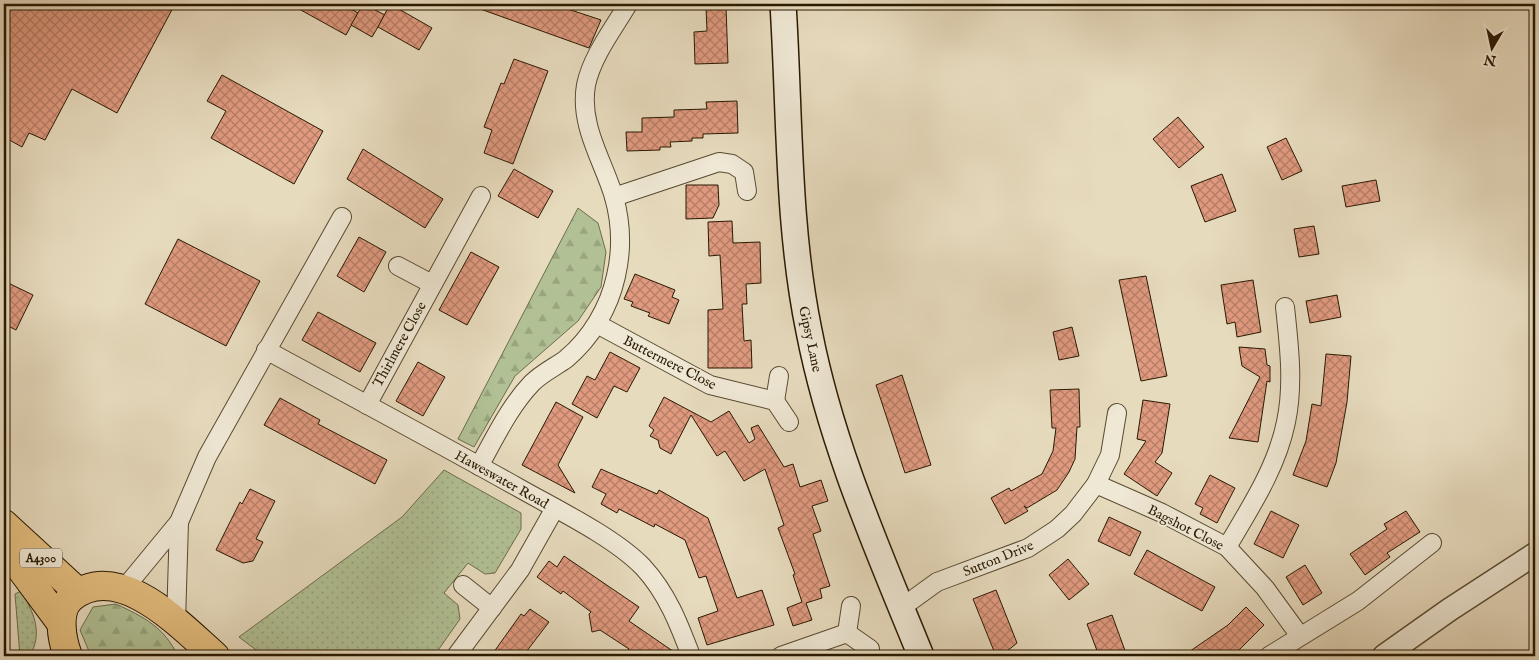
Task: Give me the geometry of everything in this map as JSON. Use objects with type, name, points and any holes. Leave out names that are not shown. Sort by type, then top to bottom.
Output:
[{"type":"main road","name":"Gipsy Lane","points":[[782,4],[793,216],[808,332],[848,473],[881,563],[921,656]]},
{"type":"main road","name":"A4300","points":[[4,524],[78,592]]},
{"type":"main road","name":"A4300","points":[[4,546],[61,623],[68,656]]},
{"type":"main road","points":[[61,623],[66,602],[78,592],[102,586],[123,590],[153,602],[190,639],[215,656]]},
{"type":"street","points":[[478,466],[520,397],[534,382],[584,342],[597,324],[609,300],[616,275],[621,233],[614,198],[588,132],[584,103],[586,83],[595,62],[628,4]]},
{"type":"street","points":[[614,198],[719,162],[732,164],[744,172],[747,191]]},
{"type":"street","name":"Thirlmere Close","points":[[367,405],[481,196]]},
{"type":"street","points":[[123,590],[179,522],[207,457],[342,217]]},
{"type":"street","points":[[398,266],[432,284]]},
{"type":"street","points":[[1227,547],[1260,491],[1286,422],[1290,359],[1285,307]]},
{"type":"street","name":"Buttermere Close","points":[[597,324],[710,385],[776,401]]},
{"type":"street","name":"Haweswater Road","points":[[266,350],[590,528],[642,566],[656,583],[674,612],[692,656]]},
{"type":"street","points":[[780,376],[776,401],[789,422]]},
{"type":"street","name":"Sutton Drive","points":[[900,608],[937,582],[995,562],[1042,540],[1073,514],[1096,484],[1110,455],[1117,413]]},
{"type":"street","name":"Bagshot Close","points":[[1096,484],[1162,513],[1227,547],[1266,588],[1300,636]]},
{"type":"street","points":[[456,656],[520,570],[555,508]]},
{"type":"street","points":[[179,522],[190,639]]},
{"type":"street","points":[[1270,656],[1358,600],[1432,543]]},
{"type":"street","points":[[1384,656],[1449,610],[1535,554]]},
{"type":"street","points":[[463,585],[492,608]]},
{"type":"street","points":[[847,633],[851,606]]},
{"type":"street","points":[[847,633],[870,649]]},
{"type":"street","points":[[781,656],[847,633]]},
{"type":"green space","points":[[578,208],[598,223],[606,252],[601,287],[578,321],[515,376],[474,447],[458,439]]},
{"type":"green space","points":[[444,470],[521,513],[521,529],[495,573],[485,574],[468,563],[444,593],[458,605],[460,619],[434,656],[264,656],[239,637],[402,517]]},
{"type":"green space","points":[[21,591],[30,607],[35,623],[36,639],[30,656],[20,656],[15,594]]},
{"type":"green space","points":[[116,604],[136,614],[160,630],[178,656],[91,656],[80,630],[93,607]]},
{"type":"building","points":[[4,4],[175,4],[117,113],[72,89],[45,140],[29,133],[22,147],[4,137]]},
{"type":"building","points":[[290,4],[342,4],[358,13],[346,35]]},
{"type":"building","points":[[363,4],[385,15],[372,37],[351,25]]},
{"type":"building","points":[[390,4],[432,28],[419,50],[378,27]]},
{"type":"building","points":[[472,4],[553,4],[601,20],[589,48],[472,6]]},
{"type":"building","points":[[706,7],[726,7],[728,63],[695,64],[694,32],[707,31]]},
{"type":"building","points":[[514,59],[548,71],[513,164],[484,153],[492,130],[484,127],[501,83],[504,84]]},
{"type":"building","points":[[222,75],[323,131],[294,184],[211,138],[226,111],[207,101]]},
{"type":"building","points":[[737,101],[738,133],[703,134],[703,138],[692,138],[692,141],[670,142],[671,147],[660,147],[660,150],[627,151],[626,132],[642,132],[642,118],[674,117],[674,110],[707,109],[706,102]]},
{"type":"building","points":[[1178,117],[1204,147],[1179,168],[1153,139]]},
{"type":"building","points":[[1286,138],[1302,171],[1282,180],[1267,147]]},
{"type":"building","points":[[363,149],[443,199],[425,228],[347,179]]},
{"type":"building","points":[[514,169],[553,191],[538,218],[498,196]]},
{"type":"building","points":[[1222,174],[1236,211],[1205,222],[1191,186]]},
{"type":"building","points":[[1376,180],[1380,201],[1346,207],[1342,186]]},
{"type":"building","points":[[686,185],[718,185],[719,205],[713,218],[686,219]]},
{"type":"building","points":[[732,221],[733,243],[760,242],[761,283],[746,284],[747,304],[742,304],[744,341],[751,340],[752,368],[708,368],[708,310],[723,309],[720,255],[709,256],[708,222]]},
{"type":"building","points":[[1314,226],[1319,254],[1299,257],[1294,229]]},
{"type":"building","points":[[359,237],[386,252],[364,292],[337,276]]},
{"type":"building","points":[[178,239],[260,281],[226,346],[145,304]]},
{"type":"building","points":[[471,252],[499,267],[467,325],[439,310]]},
{"type":"building","points":[[635,274],[675,290],[672,297],[679,300],[669,324],[648,316],[650,313],[631,306],[633,302],[624,299]]},
{"type":"building","points":[[1146,276],[1167,376],[1141,381],[1119,280]]},
{"type":"building","points":[[1253,280],[1261,332],[1237,337],[1235,322],[1227,324],[1221,285]]},
{"type":"building","points":[[4,281],[33,295],[16,330],[4,324]]},
{"type":"building","points":[[1337,295],[1341,317],[1310,323],[1306,301]]},
{"type":"building","points":[[318,312],[376,343],[360,372],[302,340]]},
{"type":"building","points":[[1072,327],[1079,356],[1059,360],[1053,332]]},
{"type":"building","points":[[1239,347],[1265,349],[1267,365],[1270,366],[1270,382],[1267,381],[1258,442],[1229,438],[1260,377],[1242,366]]},
{"type":"building","points":[[610,352],[640,368],[627,392],[614,386],[597,418],[572,404],[587,376],[595,380]]},
{"type":"building","points":[[1326,354],[1351,356],[1347,402],[1336,463],[1327,487],[1293,475],[1306,441],[1312,404],[1321,406]]},
{"type":"building","points":[[418,362],[445,377],[423,416],[396,401]]},
{"type":"building","points":[[902,375],[931,465],[905,473],[876,385]]},
{"type":"building","points":[[1079,389],[1080,427],[1077,427],[1075,459],[1069,472],[1057,490],[1027,508],[1024,506],[1028,511],[1005,524],[991,498],[1009,488],[1011,491],[1042,474],[1053,451],[1056,428],[1052,428],[1050,390]]},
{"type":"building","points":[[664,397],[711,422],[729,411],[749,443],[755,439],[751,428],[758,425],[784,467],[793,464],[800,487],[821,480],[828,501],[812,506],[821,531],[813,534],[830,586],[820,589],[822,598],[806,603],[812,620],[793,626],[787,608],[802,602],[793,575],[795,574],[778,528],[784,525],[765,469],[744,481],[725,451],[717,456],[691,415],[671,454],[660,448],[658,440],[650,436],[654,430],[649,426]]},
{"type":"building","points":[[280,398],[320,420],[318,424],[387,460],[375,484],[264,425]]},
{"type":"building","points":[[1143,400],[1170,404],[1162,453],[1155,462],[1172,473],[1157,496],[1124,474],[1146,441],[1137,439]]},
{"type":"building","points":[[556,402],[583,417],[558,465],[575,493],[522,465]]},
{"type":"building","points":[[601,469],[657,494],[659,490],[708,518],[737,598],[762,590],[774,625],[707,645],[698,618],[718,611],[706,576],[699,578],[685,540],[655,524],[654,527],[619,509],[617,513],[601,504],[606,494],[592,487]]},
{"type":"building","points":[[1210,475],[1235,488],[1217,523],[1200,514],[1203,508],[1195,504]]},
{"type":"building","points":[[250,489],[275,501],[256,539],[263,542],[253,561],[243,563],[216,550],[240,502],[242,504]]},
{"type":"building","points":[[1271,511],[1299,525],[1283,558],[1254,544]]},
{"type":"building","points":[[1406,511],[1420,532],[1387,553],[1390,557],[1365,575],[1350,554],[1387,529],[1384,524]]},
{"type":"building","points":[[1109,517],[1141,532],[1130,556],[1098,541]]},
{"type":"building","points":[[1147,550],[1215,587],[1202,611],[1134,574]]},
{"type":"building","points":[[564,556],[639,607],[629,621],[680,656],[624,656],[629,649],[600,630],[592,632],[589,614],[591,612],[563,591],[561,594],[537,577],[549,561],[557,567]]},
{"type":"building","points":[[1068,559],[1089,584],[1069,600],[1049,575]]},
{"type":"building","points":[[1305,565],[1322,593],[1303,605],[1286,577]]},
{"type":"building","points":[[996,590],[1017,643],[1001,656],[996,656],[973,599]]},
{"type":"building","points":[[1246,607],[1264,625],[1233,656],[1183,656],[1228,625]]},
{"type":"building","points":[[530,609],[549,622],[523,656],[491,656],[521,614],[524,616]]},
{"type":"building","points":[[1112,615],[1127,656],[1099,656],[1087,624]]}]
